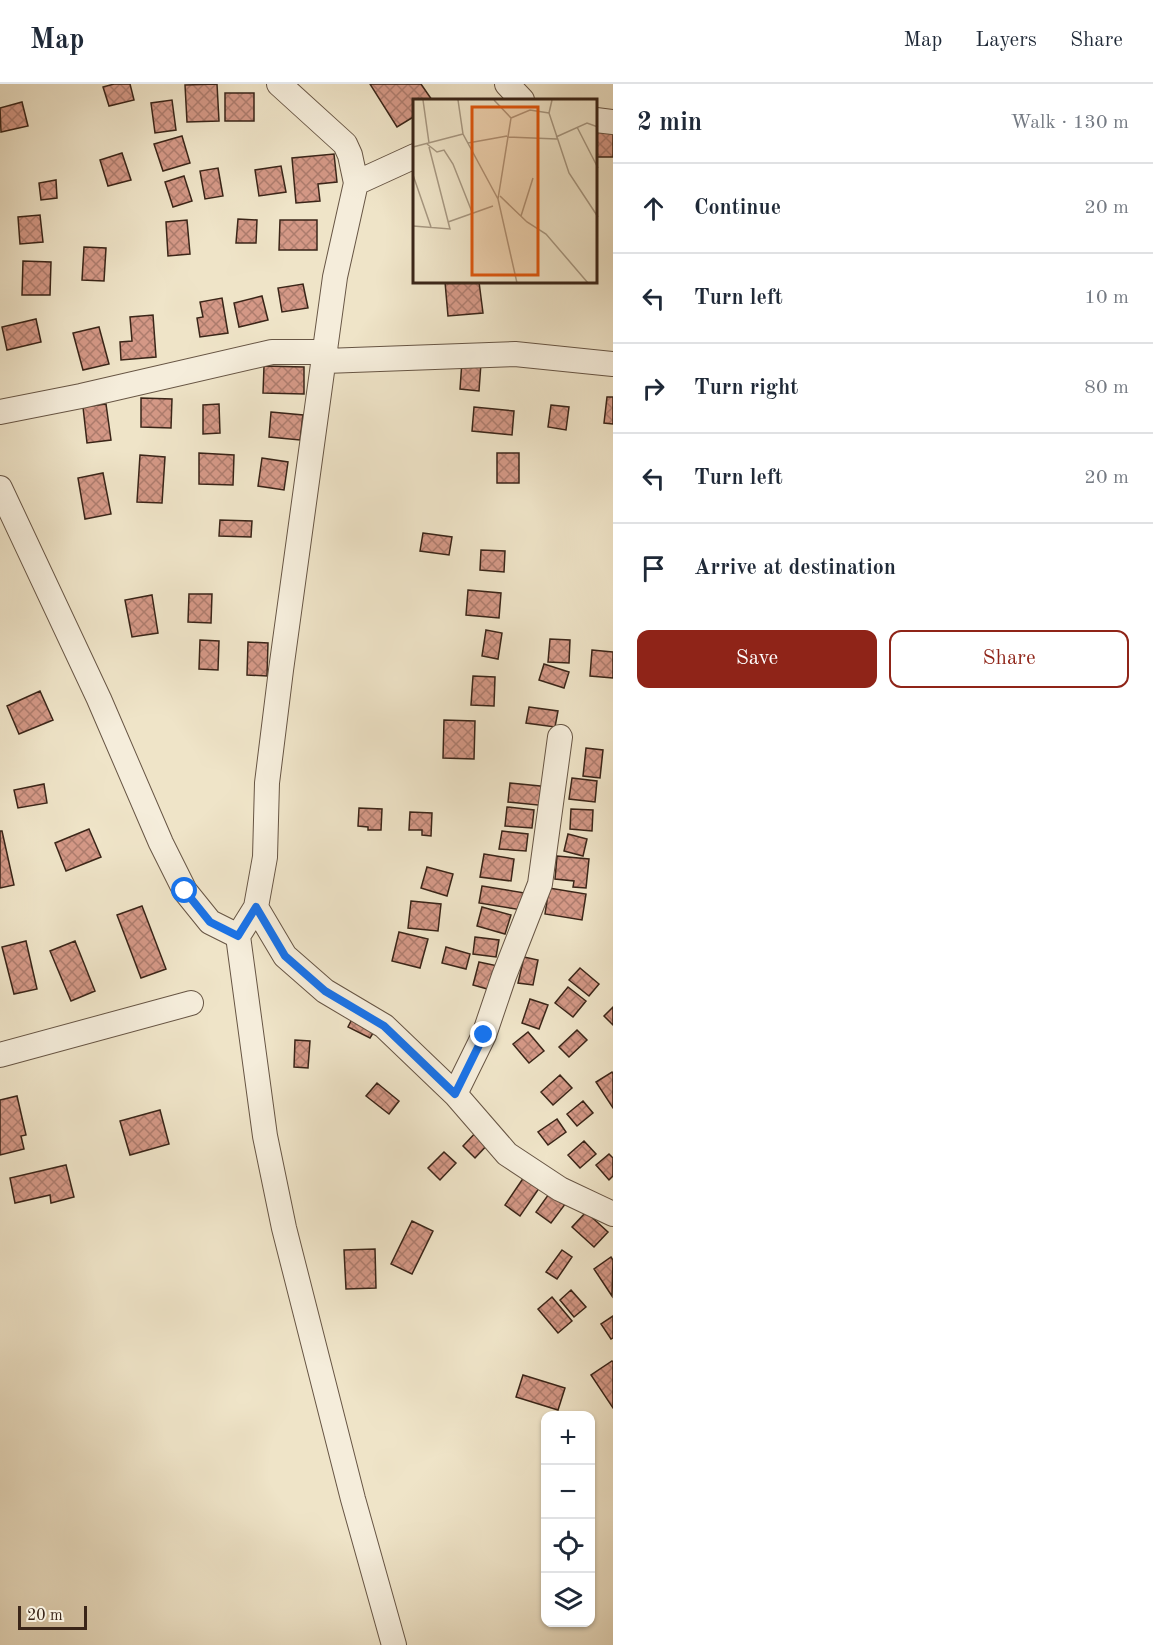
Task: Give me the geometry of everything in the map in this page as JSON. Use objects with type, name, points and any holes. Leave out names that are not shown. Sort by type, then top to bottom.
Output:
[{"type":"street","points":[[279,84],[345,144],[350,155],[356,183],[335,277],[281,670],[267,783],[265,857],[256,907],[238,936],[265,1137],[284,1228],[350,1488],[394,1645]]},
{"type":"street","points":[[507,84],[521,99]]},
{"type":"street","points":[[598,120],[613,122]]},
{"type":"street","points":[[356,183],[413,157]]},
{"type":"street","points":[[0,412],[81,396],[272,352],[325,357],[515,354],[613,364]]},
{"type":"street","points":[[0,488],[99,699],[161,843],[185,891],[210,922],[238,936]]},
{"type":"street","points":[[455,1094],[484,1035],[540,884],[560,737]]},
{"type":"street","points":[[256,907],[285,956],[325,991],[384,1026],[455,1094],[507,1154],[560,1190],[613,1214]]},
{"type":"street","points":[[0,1055],[191,1003]]},
{"type":"building","points":[[130,84],[134,100],[109,106],[103,87]]},
{"type":"building","points":[[217,84],[219,121],[187,122],[185,85]]},
{"type":"building","points":[[370,84],[421,84],[431,99],[413,99],[413,117],[397,127]]},
{"type":"building","points":[[225,93],[254,93],[254,121],[225,121]]},
{"type":"building","points":[[172,100],[176,130],[155,133],[151,103]]},
{"type":"building","points":[[22,102],[28,126],[1,132],[0,108]]},
{"type":"building","points":[[598,128],[613,128],[613,157],[598,157]]},
{"type":"building","points":[[182,136],[190,163],[163,171],[154,144]]},
{"type":"building","points":[[122,153],[131,180],[108,186],[100,160]]},
{"type":"building","points":[[334,154],[337,182],[318,184],[320,201],[296,203],[292,158]]},
{"type":"building","points":[[281,166],[286,192],[259,196],[255,170]]},
{"type":"building","points":[[218,168],[223,196],[205,199],[200,171]]},
{"type":"building","points":[[184,176],[192,201],[173,207],[165,182]]},
{"type":"building","points":[[56,180],[57,198],[41,200],[39,183]]},
{"type":"building","points":[[40,215],[43,242],[20,244],[18,217]]},
{"type":"building","points":[[238,219],[257,220],[256,243],[236,243]]},
{"type":"building","points":[[187,220],[190,254],[168,256],[166,222]]},
{"type":"building","points":[[280,220],[317,220],[317,250],[279,250]]},
{"type":"building","points":[[84,247],[106,248],[104,281],[82,280]]},
{"type":"building","points":[[23,261],[51,262],[50,295],[22,295]]},
{"type":"building","points":[[303,284],[308,308],[282,312],[278,288]]},
{"type":"building","points":[[445,284],[479,284],[483,313],[448,316]]},
{"type":"building","points":[[262,296],[268,320],[239,327],[234,303]]},
{"type":"building","points":[[222,298],[228,333],[200,337],[197,318],[203,317],[200,302]]},
{"type":"building","points":[[153,315],[156,357],[121,360],[120,342],[132,341],[130,317]]},
{"type":"building","points":[[36,319],[41,342],[7,350],[2,327]]},
{"type":"building","points":[[99,327],[109,364],[83,370],[73,333]]},
{"type":"building","points":[[462,361],[481,363],[479,391],[460,389]]},
{"type":"building","points":[[264,366],[304,367],[304,394],[263,393]]},
{"type":"building","points":[[607,397],[613,397],[613,424],[604,423]]},
{"type":"building","points":[[141,398],[172,399],[171,428],[141,427]]},
{"type":"building","points":[[106,404],[111,440],[87,443],[83,407]]},
{"type":"building","points":[[219,404],[220,433],[203,434],[203,405]]},
{"type":"building","points":[[551,405],[569,407],[566,430],[548,427]]},
{"type":"building","points":[[474,407],[514,411],[512,435],[472,431]]},
{"type":"building","points":[[271,412],[303,415],[300,440],[269,437]]},
{"type":"building","points":[[199,453],[234,455],[233,485],[199,484]]},
{"type":"building","points":[[497,453],[519,453],[519,483],[497,483]]},
{"type":"building","points":[[140,455],[165,457],[162,503],[137,502]]},
{"type":"building","points":[[262,458],[288,462],[284,490],[258,486]]},
{"type":"building","points":[[103,473],[111,514],[85,519],[78,478]]},
{"type":"building","points":[[220,520],[252,521],[251,537],[219,536]]},
{"type":"building","points":[[423,533],[452,537],[449,555],[420,551]]},
{"type":"building","points":[[481,550],[505,551],[504,572],[480,570]]},
{"type":"building","points":[[468,590],[501,593],[499,618],[466,615]]},
{"type":"building","points":[[189,594],[212,594],[211,623],[188,622]]},
{"type":"building","points":[[152,595],[158,633],[132,637],[125,600]]},
{"type":"building","points":[[486,630],[502,633],[498,659],[482,656]]},
{"type":"building","points":[[550,639],[570,640],[569,663],[548,662]]},
{"type":"building","points":[[200,640],[219,641],[218,670],[199,669]]},
{"type":"building","points":[[248,642],[268,643],[267,676],[247,675]]},
{"type":"building","points":[[592,650],[613,652],[613,678],[590,676]]},
{"type":"building","points":[[544,664],[569,672],[564,688],[539,680]]},
{"type":"building","points":[[473,676],[495,677],[494,706],[471,705]]},
{"type":"building","points":[[40,691],[53,720],[19,734],[7,706]]},
{"type":"building","points":[[529,707],[558,711],[555,727],[526,723]]},
{"type":"building","points":[[444,720],[475,721],[474,759],[443,758]]},
{"type":"building","points":[[586,748],[603,750],[600,778],[583,776]]},
{"type":"building","points":[[572,778],[597,781],[595,802],[569,799]]},
{"type":"building","points":[[510,783],[550,787],[548,806],[508,802]]},
{"type":"building","points":[[44,784],[47,803],[18,808],[14,790]]},
{"type":"building","points":[[507,807],[534,810],[532,828],[505,826]]},
{"type":"building","points":[[359,808],[382,809],[381,830],[368,830],[368,827],[358,826]]},
{"type":"building","points":[[571,809],[593,810],[592,831],[570,829]]},
{"type":"building","points":[[410,812],[432,813],[431,836],[422,835],[422,830],[409,830]]},
{"type":"building","points":[[89,829],[101,857],[66,871],[55,843]]},
{"type":"building","points":[[0,831],[2,831],[14,885],[0,888]]},
{"type":"building","points":[[502,831],[528,834],[526,851],[499,849]]},
{"type":"building","points":[[568,834],[587,839],[583,856],[564,851]]},
{"type":"building","points":[[484,854],[514,859],[511,881],[480,877]]},
{"type":"building","points":[[557,856],[589,859],[586,888],[573,887],[574,881],[555,879]]},
{"type":"building","points":[[427,867],[453,874],[447,896],[421,888]]},
{"type":"building","points":[[482,886],[525,893],[522,910],[479,903]]},
{"type":"building","points":[[549,888],[586,894],[582,920],[545,914]]},
{"type":"building","points":[[411,901],[441,904],[438,931],[408,928]]},
{"type":"building","points":[[142,906],[166,969],[141,978],[117,915]]},
{"type":"building","points":[[482,907],[511,915],[505,934],[477,926]]},
{"type":"building","points":[[399,932],[428,939],[420,968],[392,961]]},
{"type":"building","points":[[475,937],[499,940],[496,957],[473,954]]},
{"type":"building","points":[[26,941],[37,989],[14,994],[2,947]]},
{"type":"building","points":[[75,941],[95,991],[71,1001],[50,951]]},
{"type":"building","points":[[446,947],[470,954],[466,969],[442,963]]},
{"type":"building","points":[[524,957],[538,960],[533,985],[518,983]]},
{"type":"building","points":[[479,962],[498,966],[491,990],[473,985]]},
{"type":"building","points":[[580,968],[599,984],[589,996],[569,980]]},
{"type":"building","points":[[568,987],[586,1001],[573,1017],[555,1003]]},
{"type":"building","points":[[530,999],[548,1005],[539,1029],[522,1023]]},
{"type":"building","points":[[613,1007],[613,1025],[604,1016]]},
{"type":"building","points":[[355,1013],[378,1025],[370,1038],[348,1027]]},
{"type":"building","points":[[577,1030],[587,1040],[569,1057],[559,1047]]},
{"type":"building","points":[[528,1032],[544,1051],[529,1063],[513,1044]]},
{"type":"building","points":[[295,1040],[310,1041],[308,1068],[294,1067]]},
{"type":"building","points":[[612,1072],[613,1074],[613,1108],[596,1082]]},
{"type":"building","points":[[560,1075],[572,1088],[553,1105],[541,1092]]},
{"type":"building","points":[[377,1083],[399,1101],[389,1114],[366,1096]]},
{"type":"building","points":[[17,1096],[26,1135],[21,1136],[24,1149],[0,1155],[0,1100]]},
{"type":"building","points":[[583,1101],[593,1113],[577,1126],[567,1114]]},
{"type":"building","points":[[160,1110],[169,1144],[130,1155],[120,1121]]},
{"type":"building","points":[[557,1119],[566,1132],[548,1145],[538,1132]]},
{"type":"building","points":[[479,1129],[491,1141],[475,1158],[463,1146]]},
{"type":"building","points":[[584,1141],[596,1154],[580,1168],[568,1155]]},
{"type":"building","points":[[444,1152],[456,1163],[440,1180],[428,1168]]},
{"type":"building","points":[[609,1154],[613,1158],[613,1176],[609,1180],[596,1165]]},
{"type":"building","points":[[66,1165],[74,1197],[51,1203],[50,1195],[15,1203],[10,1178]]},
{"type":"building","points":[[526,1174],[542,1184],[520,1216],[505,1205]]},
{"type":"building","points":[[551,1191],[566,1203],[551,1223],[536,1212]]},
{"type":"building","points":[[586,1212],[608,1232],[594,1247],[572,1227]]},
{"type":"building","points":[[412,1221],[433,1231],[412,1274],[391,1264]]},
{"type":"building","points":[[375,1249],[376,1288],[346,1289],[344,1250]]},
{"type":"building","points":[[562,1250],[572,1257],[557,1279],[546,1272]]},
{"type":"building","points":[[611,1257],[613,1260],[612,1296],[594,1269]]},
{"type":"building","points":[[571,1290],[586,1307],[574,1317],[560,1300]]},
{"type":"building","points":[[552,1297],[572,1321],[558,1333],[538,1309]]},
{"type":"building","points":[[613,1316],[613,1338],[611,1339],[601,1324]]},
{"type":"building","points":[[613,1362],[613,1408],[591,1375]]},
{"type":"building","points":[[523,1375],[565,1388],[558,1410],[516,1397]]},
{"type":"route","points":[[185,891],[210,922],[238,936],[256,907],[285,956],[325,991],[384,1026],[455,1094],[484,1035]]}]
